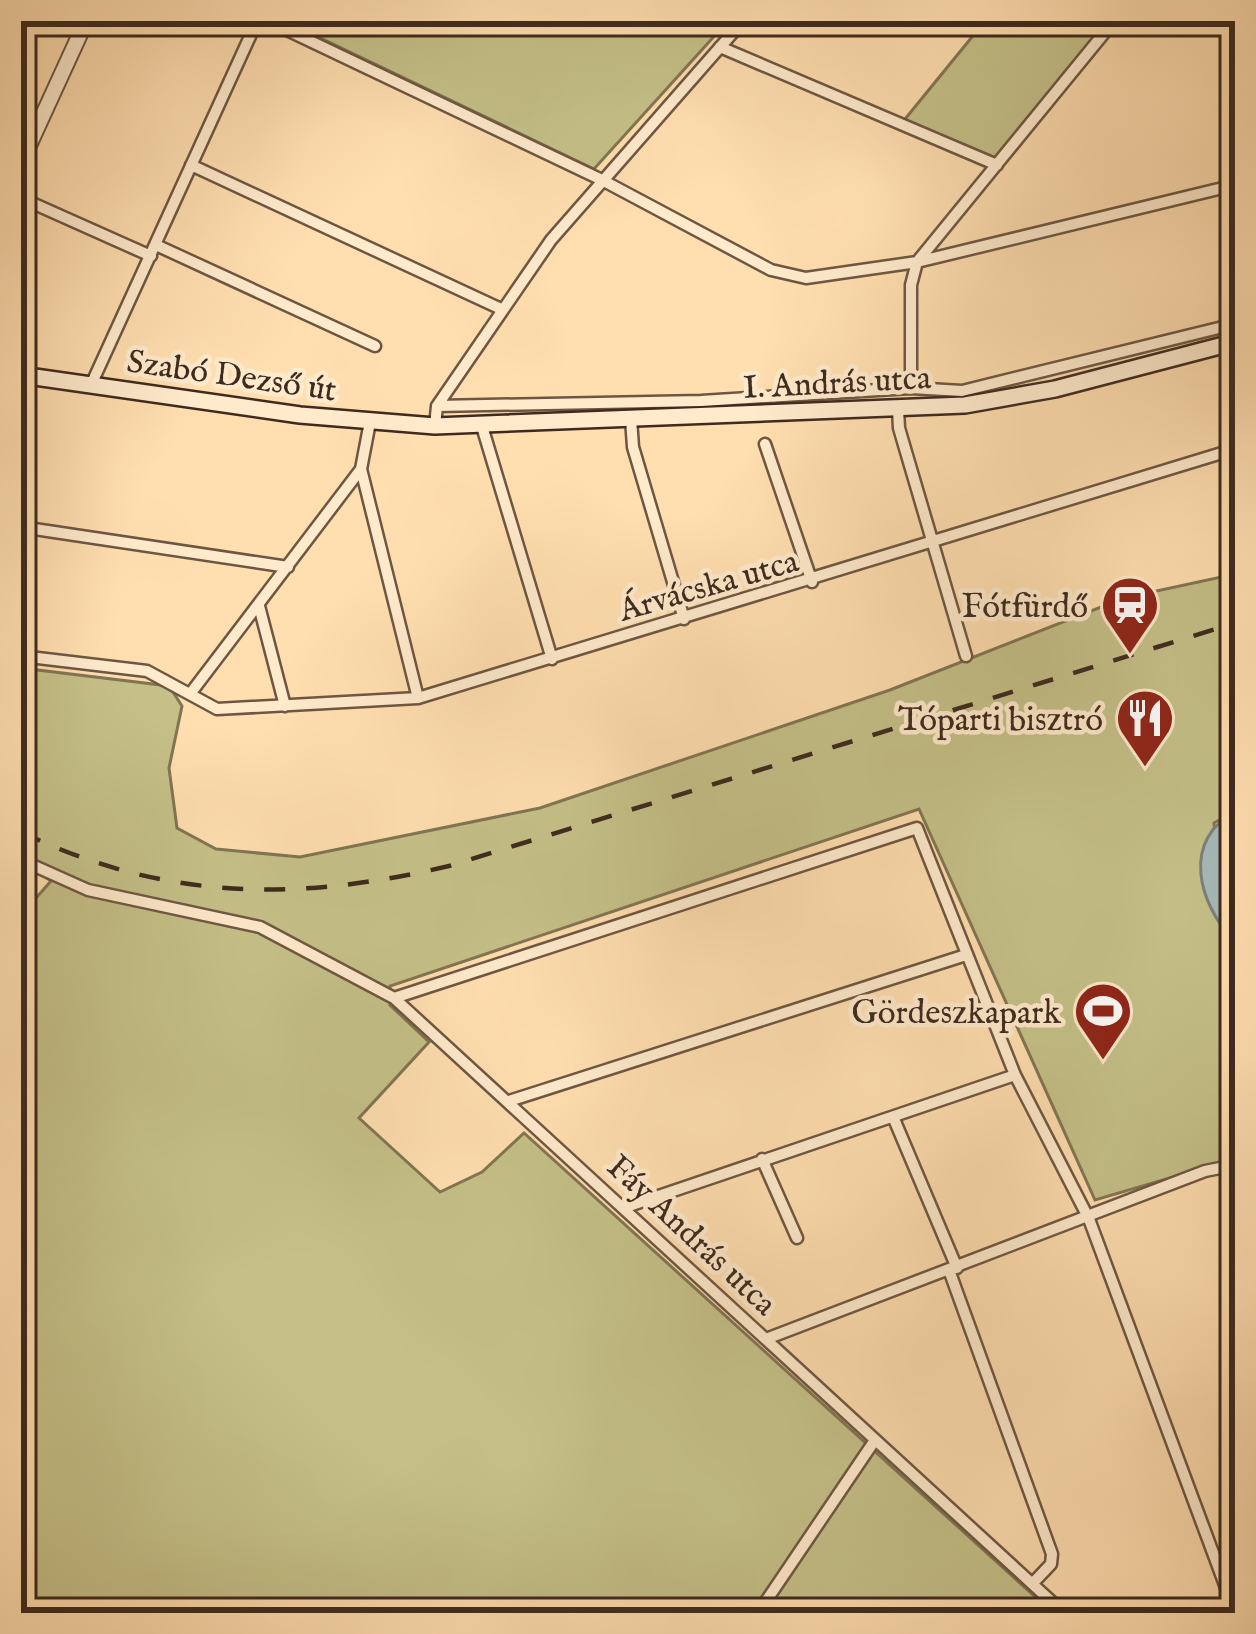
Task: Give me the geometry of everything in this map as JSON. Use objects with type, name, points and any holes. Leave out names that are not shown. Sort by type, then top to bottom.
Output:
[{"type":"main road","name":"I. András utca","points":[[435,426],[898,410],[1014,397],[1235,342]]},
{"type":"main road","name":"Szabó Dezső út","points":[[21,375],[370,422],[435,426]]},
{"type":"street","points":[[23,156],[86,21]]},
{"type":"street","points":[[91,385],[257,21]]},
{"type":"street","points":[[268,21],[602,180],[771,270],[806,278],[917,262],[1235,185]]},
{"type":"street","points":[[435,426],[437,406],[499,308],[602,180],[743,21]]},
{"type":"street","points":[[911,388],[911,285],[917,262],[1114,21]]},
{"type":"street","points":[[720,47],[997,165]]},
{"type":"street","points":[[191,165],[499,308]]},
{"type":"street","points":[[21,198],[375,346]]},
{"type":"street","name":"I. András utca","points":[[437,406],[701,401],[911,388],[962,391],[1235,323]]},
{"type":"street","points":[[898,410],[898,428],[966,656]]},
{"type":"street","points":[[631,419],[633,447],[684,619]]},
{"type":"street","points":[[370,422],[361,469],[418,698]]},
{"type":"street","points":[[481,423],[552,659]]},
{"type":"street","points":[[765,444],[812,582]]},
{"type":"street","name":"Árvácska utca","points":[[21,656],[146,671],[217,710],[418,698],[812,582],[1235,449]]},
{"type":"street","points":[[190,694],[361,469]]},
{"type":"street","points":[[21,527],[288,567]]},
{"type":"street","points":[[259,606],[285,706]]},
{"type":"street","points":[[394,998],[917,828],[1016,1075],[1089,1219],[1235,1612]]},
{"type":"street","name":"Fáy András utca","points":[[21,860],[88,890],[260,927],[394,998],[1064,1613]]},
{"type":"street","points":[[509,1101],[967,955]]},
{"type":"street","points":[[626,1207],[1016,1075]]},
{"type":"street","points":[[894,1118],[953,1269],[1052,1554],[1051,1564],[1033,1583]]},
{"type":"street","points":[[762,1159],[797,1238]]},
{"type":"street","points":[[766,1340],[1205,1171],[1235,1165]]},
{"type":"street","points":[[758,1613],[875,1440]]},
{"type":"shaded area","points":[[285,21],[728,21],[594,169]]},
{"type":"shaded area","points":[[985,21],[1114,21],[997,165],[901,124]]},
{"type":"shaded area","points":[[1235,574],[1235,811],[1214,823],[1221,927],[1235,943],[1235,1159],[1095,1200],[919,809],[390,986],[390,1005],[429,1042],[359,1118],[440,1192],[482,1172],[524,1133],[1053,1613],[21,1613],[21,915],[51,881],[21,859],[21,668],[169,686],[182,706],[169,768],[177,828],[216,849],[300,857],[540,808],[890,690],[1124,598]]},
{"type":"shaded area","points":[[1235,811],[1235,943],[1212,909],[1201,873],[1207,839]]},
{"type":"railway","points":[[21,832],[74,855],[179,883],[284,889],[393,878],[449,866],[1235,623]]},
{"type":"place","name":"Fótfürdő","points":[[1130,656]]},
{"type":"place","name":"Tóparti bisztró","points":[[1145,769]]},
{"type":"place","name":"Gördeszkapark","points":[[1103,1062]]}]
